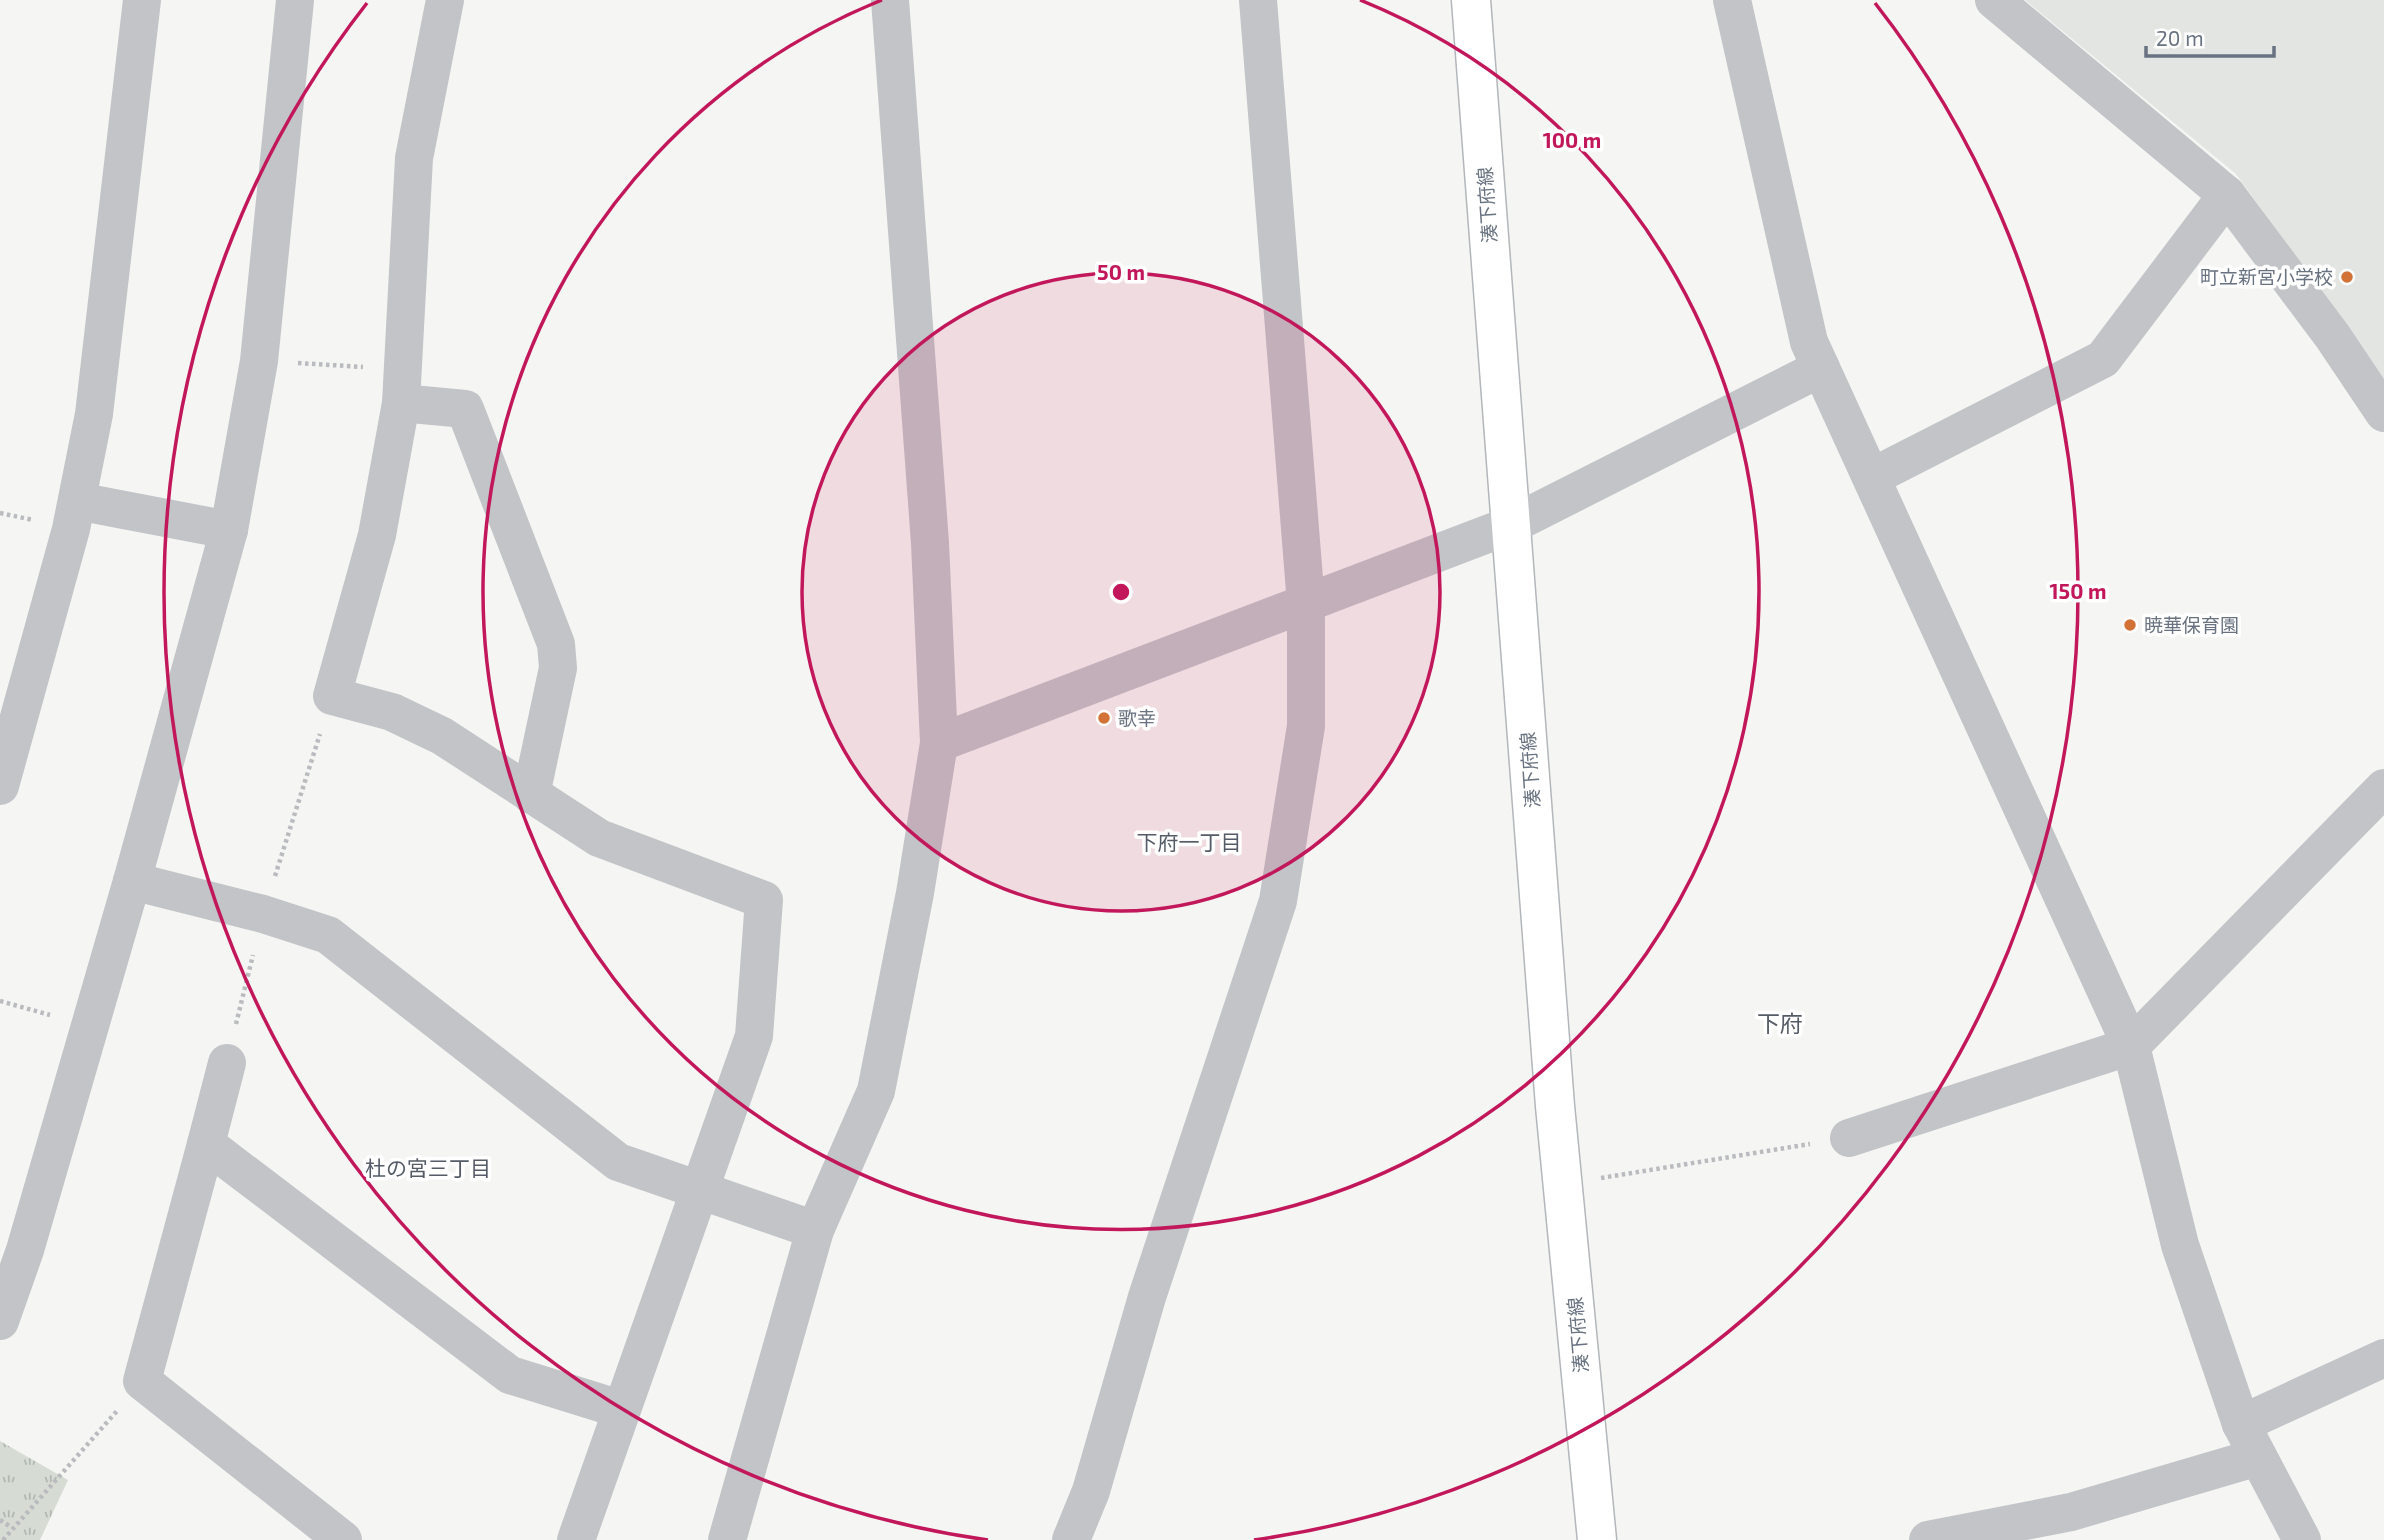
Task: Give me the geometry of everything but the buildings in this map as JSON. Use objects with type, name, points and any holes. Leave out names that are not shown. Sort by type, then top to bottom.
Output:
[{"type":"main road","name":"湊下府線","points":[[1471,0],[1555,1106],[1597,1540]]},
{"type":"street","points":[[0,786],[77,500],[94,414],[142,0]]},
{"type":"street","points":[[0,1321],[25,1250],[132,881],[229,530],[259,361],[295,0]]},
{"type":"street","points":[[445,0],[414,158],[402,386],[377,535],[332,696],[392,712],[442,736],[599,838],[764,901],[754,1036],[620,1409],[576,1540]]},
{"type":"street","points":[[727,1540],[815,1230],[876,1091],[915,893],[939,743],[930,543],[890,0]]},
{"type":"street","points":[[1071,1540],[1091,1490],[1147,1297],[1278,901],[1306,726],[1306,604],[1258,0]]},
{"type":"street","points":[[1732,0],[1810,342],[2131,1046],[2180,1245],[2249,1441],[2302,1540]]},
{"type":"street","points":[[1994,0],[2227,195],[2333,337],[2384,414]]},
{"type":"street","points":[[1871,477],[2103,359],[2227,195]]},
{"type":"street","points":[[939,743],[1511,525],[1821,368]]},
{"type":"street","points":[[402,386],[465,409],[556,645],[558,668],[531,795]]},
{"type":"street","points":[[77,500],[229,530]]},
{"type":"street","points":[[1849,1138],[2131,1046],[2384,788]]},
{"type":"street","points":[[132,881],[263,914],[328,935],[618,1162],[815,1230]]},
{"type":"street","points":[[227,1063],[142,1381],[343,1540]]},
{"type":"street","points":[[206,1144],[510,1375],[620,1409]]},
{"type":"street","points":[[1927,1540],[2071,1512],[2249,1441],[2384,1358]]},
{"type":"path","points":[[259,361],[402,386]]},
{"type":"path","points":[[227,1063],[263,914],[332,696]]},
{"type":"path","points":[[0,1001],[89,1025]]},
{"type":"path","points":[[1564,1184],[1849,1138]]},
{"type":"path","points":[[3,1540],[11,1527],[37,1503],[142,1381]]},
{"type":"path","points":[[0,1520],[11,1527]]},
{"type":"shaded area","name":"町立新宮小学校","points":[[2025,0],[2384,0],[2384,379],[2236,174]]},
{"type":"green space","points":[[0,1441],[68,1480],[40,1540],[0,1540]]},
{"type":"place","name":"町立新宮小学校","points":[[2347,277]]},
{"type":"place","name":"暁華保育園","points":[[2130,625]]},
{"type":"place","name":"歌幸","points":[[1104,718]]},
{"type":"district","name":"下府一丁目","points":[[1189,843]]},
{"type":"district","name":"下府","points":[[1780,1024]]},
{"type":"district","name":"杜の宮三丁目","points":[[428,1169]]}]
